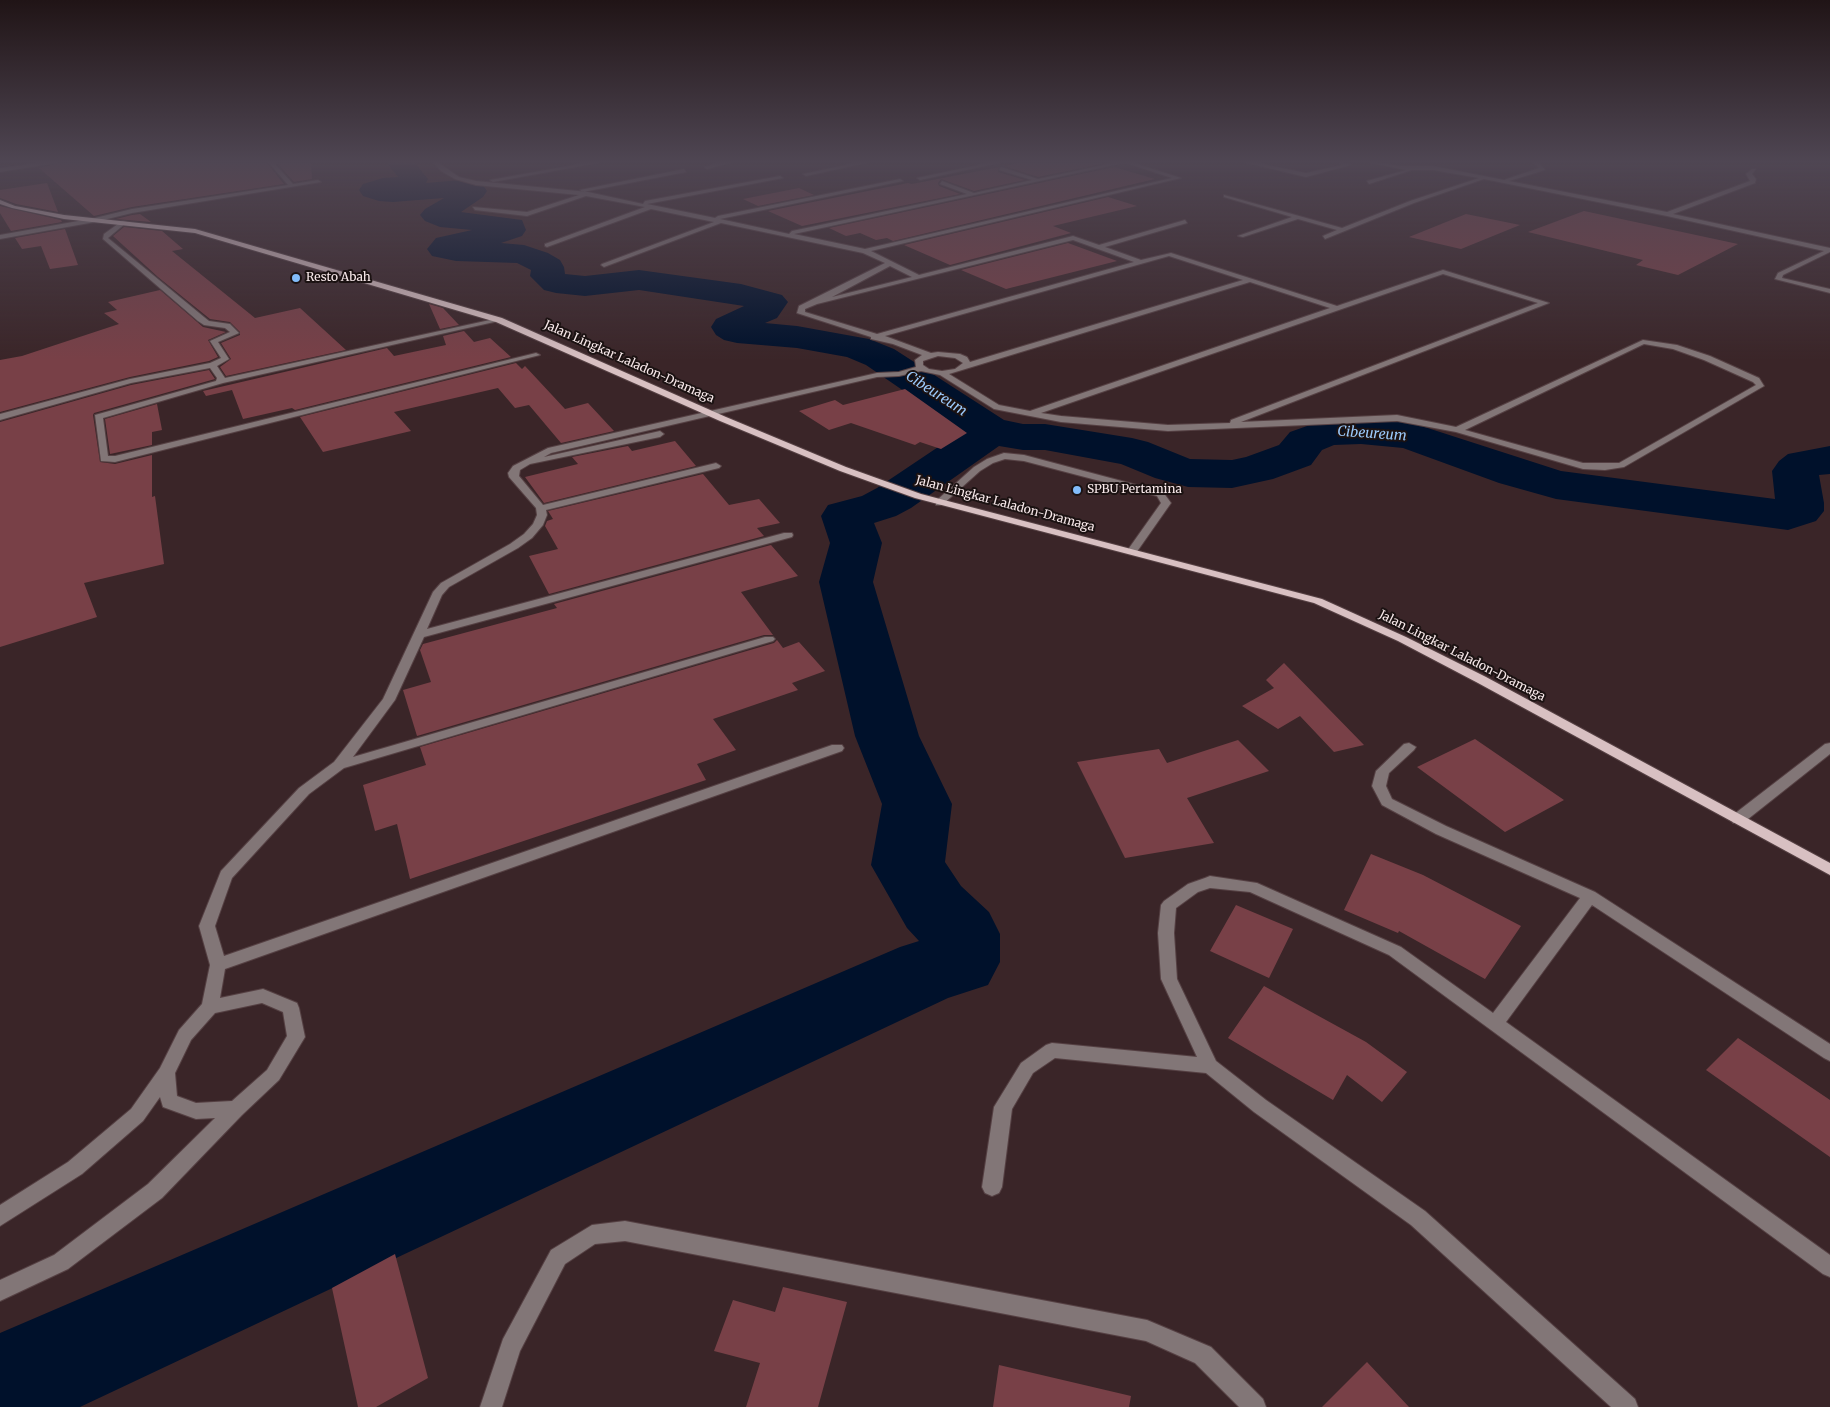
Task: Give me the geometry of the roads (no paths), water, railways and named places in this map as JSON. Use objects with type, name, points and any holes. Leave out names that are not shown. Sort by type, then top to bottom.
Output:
[{"type":"main road","name":"Jalan Lingkar Laladon-Dramaga","points":[[177,229],[227,239],[499,320],[658,388],[710,418]]},
{"type":"main road","name":"Jalan Lingkar Laladon-Dramaga","points":[[724,414],[880,483],[939,503],[1132,550],[1318,601],[1386,631],[1482,680],[1830,870]]},
{"type":"street","points":[[0,237],[47,229]]},
{"type":"street","points":[[0,416],[121,383],[212,365],[225,359],[214,341],[235,334],[228,326],[207,324],[105,238],[115,229]]},
{"type":"street","points":[[547,244],[591,229]]},
{"type":"street","points":[[604,265],[698,229]]},
{"type":"street","points":[[762,229],[865,251],[888,264],[918,277]]},
{"type":"street","points":[[787,234],[812,229]]},
{"type":"street","points":[[865,251],[961,229]]},
{"type":"street","points":[[1098,247],[1162,229]]},
{"type":"street","points":[[1241,236],[1261,229]]},
{"type":"street","points":[[1339,229],[1343,230]]},
{"type":"street","points":[[1325,237],[1346,229]]},
{"type":"street","points":[[1735,229],[1828,249]]},
{"type":"street","points":[[929,355],[896,342],[874,337],[801,313],[802,308],[815,303],[1073,238],[1141,262]]},
{"type":"street","points":[[1830,244],[1828,249],[1780,274],[1778,278],[1830,291]]},
{"type":"street","points":[[874,337],[1169,254],[1339,309]]},
{"type":"street","points":[[815,303],[888,264]]},
{"type":"street","points":[[1029,414],[1443,272],[1545,303],[1224,426]]},
{"type":"street","points":[[947,374],[966,364],[989,359],[1250,280]]},
{"type":"street","points":[[499,320],[221,381],[98,417],[104,460],[536,355]]},
{"type":"street","points":[[724,414],[734,416],[885,381],[918,369],[947,374],[997,407],[1061,419],[1168,428],[1391,418],[1414,420],[1457,430],[1583,466],[1621,465],[1760,386],[1760,384],[1756,380],[1708,358],[1665,345],[1643,342],[1457,430]]},
{"type":"street","points":[[918,369],[919,360],[929,355],[948,354],[964,359],[966,364]]},
{"type":"street","points":[[212,365],[221,381]]},
{"type":"street","points":[[524,463],[556,458],[877,375],[900,374]]},
{"type":"street","points":[[0,1216],[75,1168],[137,1115],[166,1073],[185,1035],[210,1008],[218,965],[207,926],[226,875],[304,791],[339,765],[389,700],[437,594],[445,585],[500,555],[528,536],[538,525],[542,515],[541,508],[514,477],[513,473],[516,468],[548,450],[699,416],[710,418]]},
{"type":"street","points":[[939,503],[977,469],[990,461],[1004,456],[1024,458],[1160,494],[1166,503],[1132,550]]},
{"type":"street","points":[[541,508],[716,466]]},
{"type":"street","points":[[420,634],[788,535]]},
{"type":"street","points":[[339,765],[769,639]]},
{"type":"street","points":[[1408,747],[1383,771],[1379,786],[1387,802],[1441,830],[1526,866],[1590,896],[1830,1053]]},
{"type":"street","points":[[1738,819],[1830,747]]},
{"type":"street","points":[[218,965],[838,748]]},
{"type":"street","points":[[1627,1407],[1418,1218],[1260,1106],[1210,1066],[1169,979],[1166,933],[1169,905],[1194,888],[1210,882],[1252,887],[1394,951],[1830,1267]]},
{"type":"street","points":[[1495,1023],[1590,896]]},
{"type":"street","points":[[0,1291],[61,1262],[155,1192],[236,1109],[273,1075],[296,1037],[291,1008],[263,996],[210,1008]]},
{"type":"street","points":[[992,1187],[1003,1107],[1027,1068],[1052,1050],[1210,1066]]},
{"type":"street","points":[[166,1073],[169,1101],[196,1111],[236,1109]]},
{"type":"street","points":[[491,1407],[512,1347],[558,1257],[592,1235],[625,1232],[1147,1331],[1203,1355],[1255,1407]]},
{"type":"waterway","name":"Cibeureum","points":[[511,229],[503,233],[447,245],[443,249],[456,252],[506,252],[524,255],[548,267],[547,276],[556,283],[585,286],[639,280],[741,294],[770,302],[764,310],[729,327],[737,332],[797,337],[856,347],[880,357],[991,431]]},
{"type":"waterway","points":[[0,1388],[929,970],[960,962],[961,934],[934,907],[908,865],[917,804],[887,736],[846,582],[856,543],[846,516],[879,506],[894,498],[991,431]]},
{"type":"waterway","name":"Cibeureum","points":[[991,431],[1023,437],[1045,437],[1132,452],[1188,473],[1232,474],[1257,469],[1295,455],[1306,441],[1327,432],[1361,431],[1409,435],[1516,473],[1556,485],[1788,515],[1799,511],[1800,503],[1795,471],[1804,464],[1830,460]]},
{"type":"place","name":"Resto Abah","points":[[296,278]]},
{"type":"place","name":"SPBU Pertamina","points":[[1077,490]]}]
